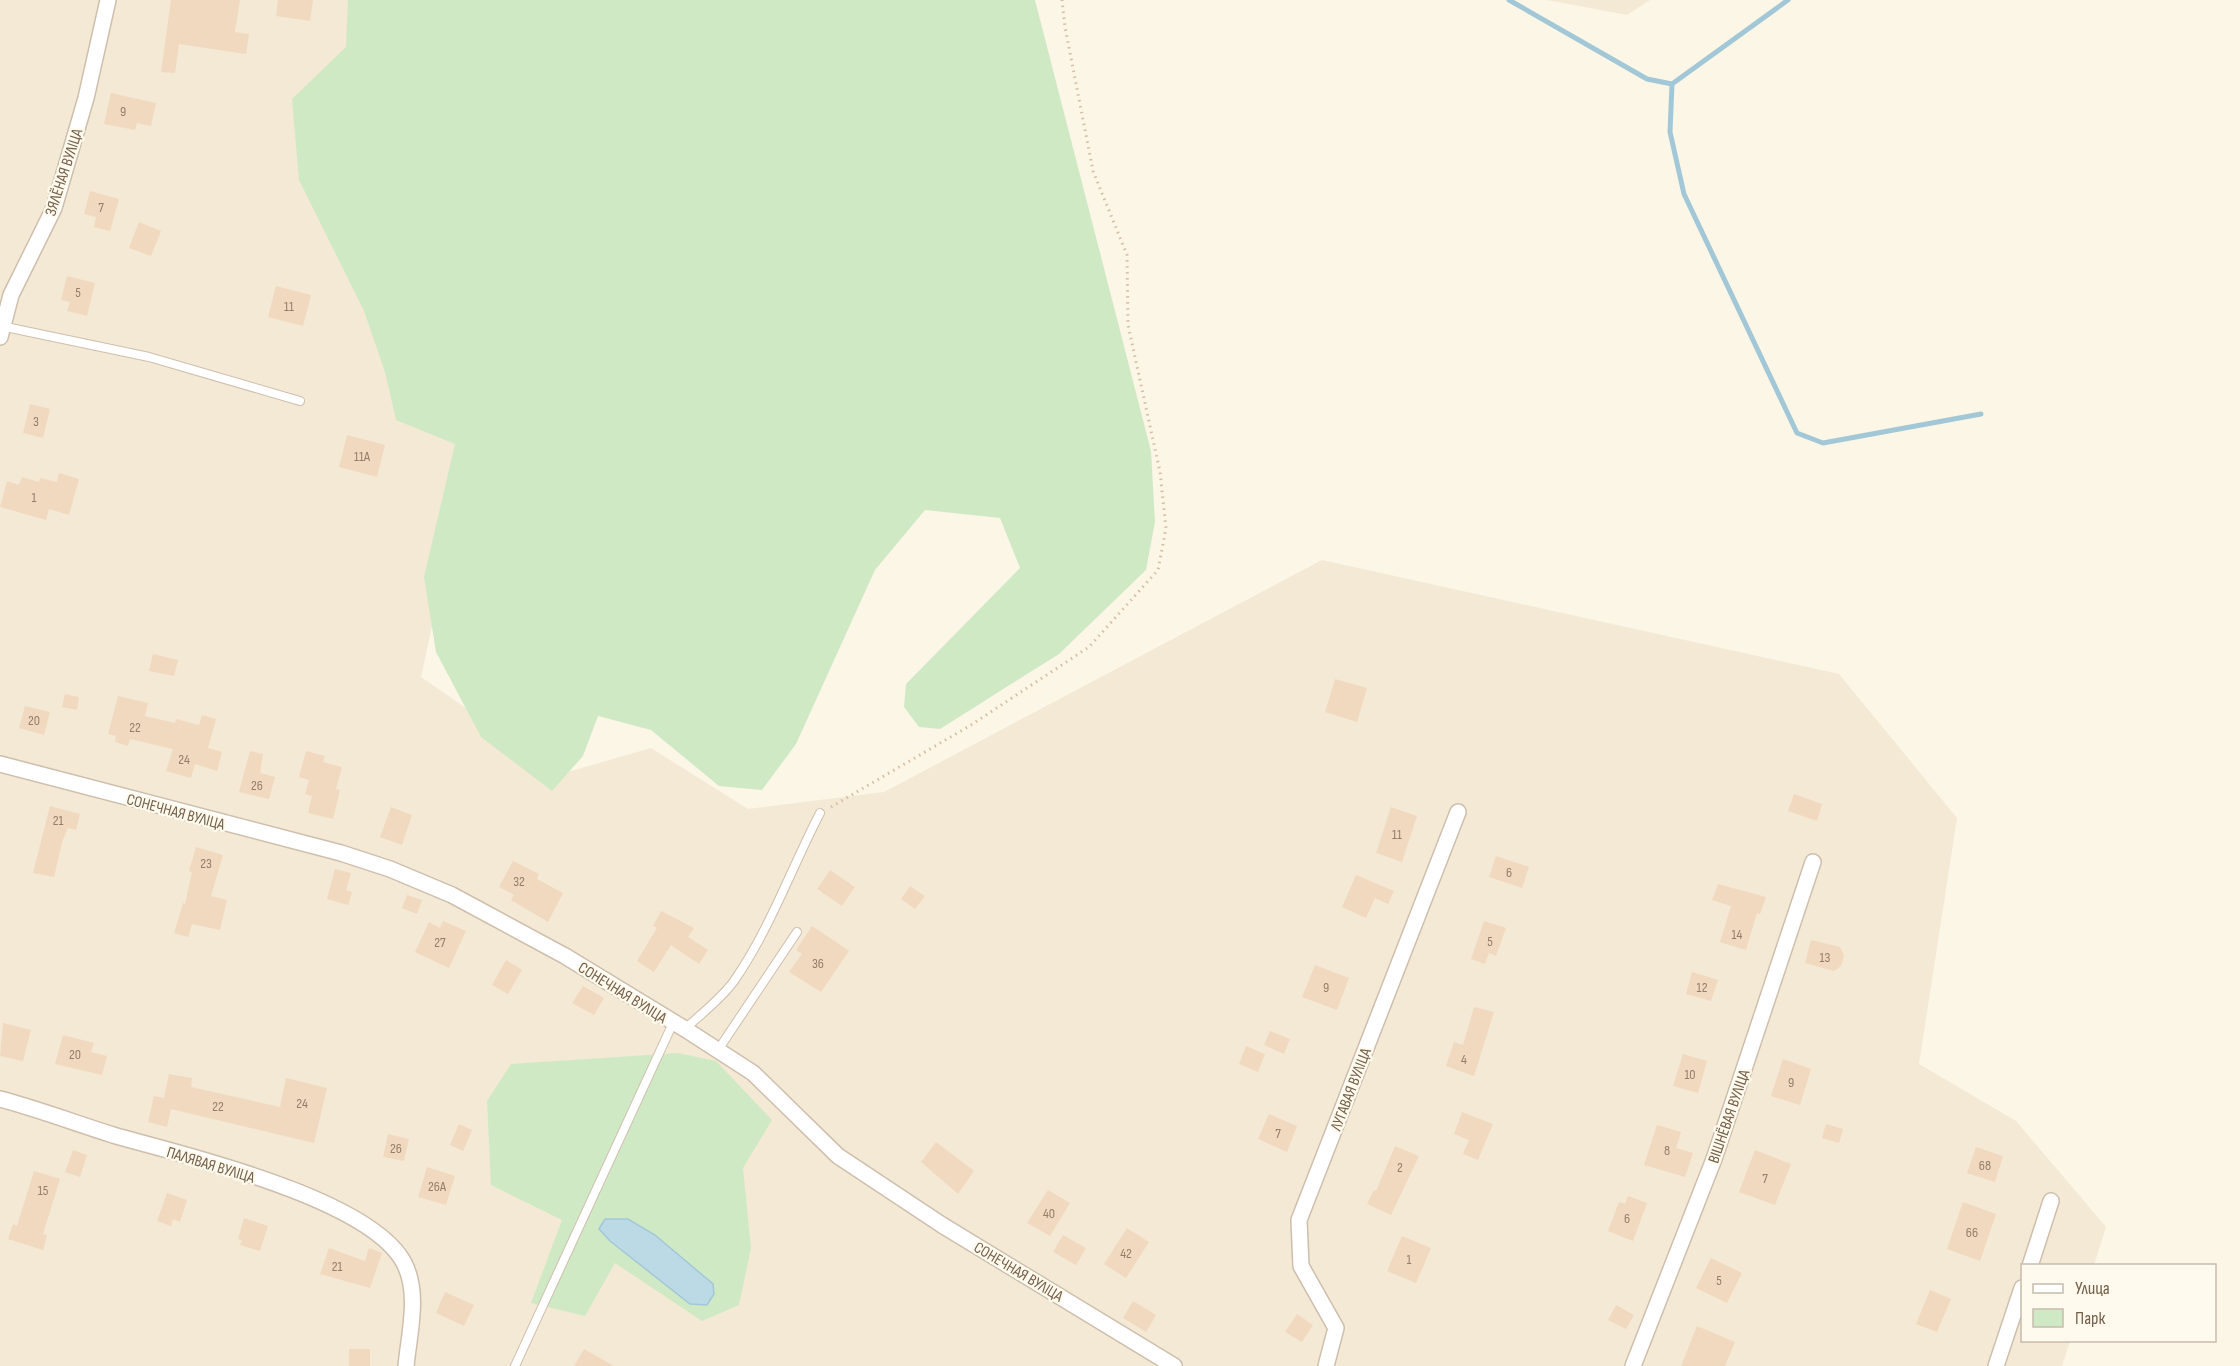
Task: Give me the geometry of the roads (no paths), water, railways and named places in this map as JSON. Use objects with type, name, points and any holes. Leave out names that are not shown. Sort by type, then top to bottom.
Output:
[{"type":"street","name":"ЗЯЛЁНАЯ ВУЛІЦА","points":[[1,330],[11,295],[54,208],[86,98],[108,0]]},
{"type":"street","name":"СОНЕЧНАЯ ВУЛІЦА","points":[[0,764],[341,853],[390,869],[452,895],[565,956],[753,1073],[838,1156],[942,1225],[1174,1366]]},
{"type":"street","name":"ЛУГАВАЯ ВУЛІЦА","points":[[1326,1366],[1336,1328],[1301,1266],[1299,1220],[1458,812]]},
{"type":"street","name":"ВІШНЁВАЯ ВУЛІЦА","points":[[1633,1366],[1714,1159],[1813,862]]},
{"type":"street","name":"ПАЛЯВАЯ ВУЛІЦА","points":[[0,1099],[242,1173],[310,1197],[382,1236],[404,1262],[411,1282],[412,1304],[406,1366]]},
{"type":"street","points":[[2031,1264],[2051,1201]]},
{"type":"street","points":[[1996,1366],[2021,1291]]},
{"type":"lane","points":[[1,330],[149,357],[300,401]]},
{"type":"lane","points":[[515,1366],[679,1026],[733,982],[779,903],[793,865],[820,813]]},
{"type":"lane","points":[[717,1050],[797,932]]},
{"type":"water","points":[[605,1219],[628,1219],[655,1235],[713,1284],[714,1294],[707,1305],[690,1304],[610,1241],[599,1229]]},
{"type":"waterway","points":[[1509,0],[1647,79],[1672,84]]},
{"type":"waterway","points":[[1788,0],[1672,84],[1670,132],[1684,194],[1797,433],[1823,443],[1981,414]]}]
